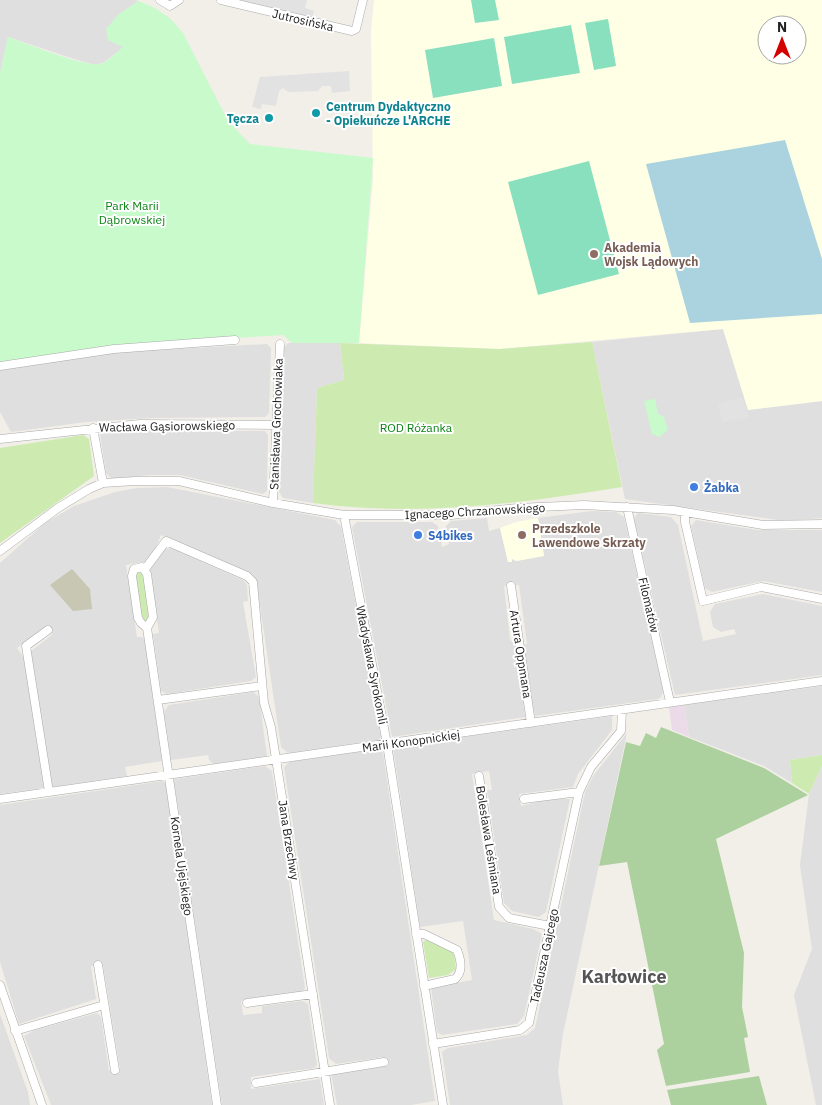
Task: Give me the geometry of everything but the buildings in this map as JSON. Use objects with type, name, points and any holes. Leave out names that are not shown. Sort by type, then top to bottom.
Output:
[{"type":"street","points":[[160,0],[170,6],[178,0]]},
{"type":"street","name":"Jutrosińska","points":[[221,0],[352,31],[356,29],[363,0]]},
{"type":"street","points":[[0,366],[114,349],[235,340]]},
{"type":"street","name":"Stanisława Grochowiaka","points":[[273,503],[280,344]]},
{"type":"street","name":"Wacława Gąsiorowskiego","points":[[0,439],[140,424],[275,425]]},
{"type":"street","points":[[93,428],[102,483]]},
{"type":"street","name":"Ignacego Chrzanowskiego","points":[[0,551],[58,508],[102,483],[179,481],[273,503],[344,514],[450,515],[517,508],[584,505],[685,512],[763,524],[822,524]]},
{"type":"street","name":"Filomatów","points":[[627,508],[670,702]]},
{"type":"street","points":[[685,512],[685,522],[703,601],[761,587],[822,599]]},
{"type":"street","name":"Władysława Syrokomli","points":[[344,514],[387,744],[443,1105]]},
{"type":"street","name":"Jana Brzechwy","points":[[145,569],[166,541],[251,578],[254,587],[262,686],[314,994],[330,1105]]},
{"type":"street","name":"Kornela Ujejskiego","points":[[148,628],[138,618],[132,576],[134,569],[142,567],[145,569],[153,617],[148,628],[217,1105]]},
{"type":"street","name":"Artura Oppmana","points":[[511,586],[531,723]]},
{"type":"street","points":[[48,630],[26,646],[49,792]]},
{"type":"street","name":"Marii Konopnickiej","points":[[0,799],[822,681]]},
{"type":"street","points":[[158,700],[262,686]]},
{"type":"street","name":"Tadeusza Gajcego","points":[[433,1044],[520,1030],[529,1022],[579,792],[592,767],[621,731],[622,710]]},
{"type":"street","name":"Bolesława Leśmiana","points":[[479,776],[499,907],[509,918],[550,926]]},
{"type":"street","points":[[524,799],[579,792]]},
{"type":"street","points":[[416,934],[424,934],[457,950],[460,957],[461,971],[455,979],[424,986]]},
{"type":"street","points":[[98,965],[114,1070]]},
{"type":"street","points":[[0,985],[42,1105]]},
{"type":"street","points":[[247,1004],[314,994]]},
{"type":"street","points":[[15,1032],[104,1005]]},
{"type":"street","points":[[256,1083],[384,1062]]},
{"type":"shaded area","points":[[0,0],[139,1],[119,14],[124,47],[103,63],[95,65],[8,37],[0,73]]},
{"type":"shaded area","points":[[234,0],[307,0],[305,8],[314,11],[312,19]]},
{"type":"shaded area","name":"Akademia Wojsk Lądowych","points":[[374,0],[822,0],[822,401],[748,410],[723,329],[499,349],[359,343],[373,179],[371,31]]},
{"type":"shaded area","points":[[349,71],[350,91],[332,93],[331,86],[322,86],[318,91],[288,92],[283,88],[279,91],[276,106],[262,104],[261,109],[252,107],[260,77]]},
{"type":"shaded area","points":[[723,329],[748,410],[822,401],[822,518],[785,521],[625,499],[592,342]]},
{"type":"shaded area","points":[[288,343],[340,343],[344,380],[317,388],[313,503],[283,498],[279,492],[284,348]]},
{"type":"shaded area","points":[[267,344],[271,348],[269,413],[265,417],[151,418],[86,422],[11,432],[0,412],[0,370],[120,352]]},
{"type":"shaded area","points":[[742,397],[749,418],[723,422],[718,404]]},
{"type":"shaded area","points":[[147,430],[265,431],[268,435],[267,491],[263,494],[180,475],[150,475],[112,479],[106,473],[100,434]]},
{"type":"shaded area","points":[[167,487],[335,520],[341,527],[381,737],[378,740],[288,753],[281,747],[256,579],[252,574],[161,535],[150,561],[126,565],[137,637],[143,637],[145,642],[162,761],[125,767],[127,776],[52,787],[31,651],[52,635],[52,630],[48,626],[17,648],[25,659],[44,788],[0,794],[0,563],[45,523],[74,506],[115,492],[137,488]]},
{"type":"shaded area","points":[[591,511],[616,512],[624,517],[663,691],[661,697],[658,699],[535,716],[523,645],[527,644],[519,585],[504,586],[510,640],[516,645],[525,717],[392,737],[352,527],[357,522],[432,522],[438,526],[442,547],[449,544],[446,526],[451,521],[487,518],[489,531],[500,528],[508,562],[512,559],[517,561],[544,556],[538,518]]},
{"type":"shaded area","points":[[638,513],[671,517],[678,525],[703,641],[736,634],[734,629],[721,632],[713,627],[710,612],[715,604],[763,594],[822,606],[822,675],[675,695],[634,518]]},
{"type":"shaded area","name":"Przedszkole Lawendowe Skrzaty","points":[[538,518],[544,556],[516,561],[512,559],[512,562],[508,562],[500,528],[516,522]]},
{"type":"shaded area","points":[[696,520],[757,530],[822,530],[822,592],[763,581],[712,592],[705,588],[691,526]]},
{"type":"shaded area","points":[[171,548],[243,580],[247,585],[248,601],[243,602],[256,677],[251,681],[167,694],[161,691],[153,634],[159,633],[150,570],[162,550]]},
{"type":"shaded area","points":[[72,569],[90,589],[92,609],[73,611],[50,585]]},
{"type":"shaded area","points":[[822,686],[822,755],[790,760],[792,783],[764,766],[689,737],[684,705]]},
{"type":"shaded area","points":[[253,692],[259,697],[267,756],[213,764],[209,760],[208,755],[171,760],[164,712],[169,705]]},
{"type":"shaded area","points":[[684,705],[689,737],[672,730],[669,707]]},
{"type":"shaded area","points":[[612,716],[612,730],[578,774],[573,787],[519,794],[521,806],[548,799],[570,799],[546,912],[539,917],[512,911],[504,903],[487,790],[492,790],[489,771],[472,774],[494,920],[533,929],[542,934],[524,1016],[517,1024],[442,1035],[437,1032],[431,988],[472,980],[463,921],[420,927],[393,747]]},
{"type":"shaded area","points":[[627,733],[563,1034],[558,1071],[563,1105],[450,1105],[442,1052],[448,1048],[527,1035],[535,1028],[585,792],[593,776]]},
{"type":"shaded area","points":[[379,749],[383,753],[435,1101],[411,1105],[337,1105],[331,1074],[384,1065],[383,1057],[336,1064],[329,1058],[284,767],[289,762]]},
{"type":"shaded area","points":[[265,766],[272,771],[305,988],[301,993],[241,1001],[243,1015],[262,1013],[262,1006],[303,1001],[308,1004],[317,1065],[314,1068],[251,1077],[251,1089],[320,1079],[324,1105],[222,1105],[174,781],[175,779]]},
{"type":"shaded area","points":[[822,766],[822,1105],[816,1105],[794,995],[812,949],[800,865],[809,794]]},
{"type":"shaded area","points":[[163,781],[166,784],[212,1105],[51,1105],[24,1036],[35,1030],[97,1013],[101,1017],[109,1071],[120,1069],[103,965],[91,966],[96,999],[19,1024],[0,962],[0,805]]},
{"type":"shaded area","points":[[0,1014],[28,1092],[30,1105],[0,1105]]},
{"type":"green space","points":[[471,0],[495,0],[499,20],[475,23]]},
{"type":"green space","name":"Park Marii Dąbrowskiej","points":[[139,1],[155,8],[171,19],[183,33],[228,121],[250,144],[373,158],[359,343],[292,343],[283,335],[117,345],[0,362],[0,73],[8,37],[70,59],[101,64],[110,59],[123,47],[108,40],[106,29],[119,14]]},
{"type":"green space","points":[[608,19],[616,66],[594,70],[585,23]]},
{"type":"green space","points":[[571,25],[580,73],[512,84],[504,37]]},
{"type":"green space","points":[[494,38],[502,86],[433,98],[425,50]]},
{"type":"green space","points":[[589,161],[619,274],[538,295],[508,182]]},
{"type":"green space","name":"ROD Różanka","points":[[592,342],[622,487],[545,499],[468,507],[391,509],[313,503],[317,388],[344,380],[340,343],[499,349]]},
{"type":"green space","points":[[655,399],[658,414],[664,417],[668,430],[659,437],[652,434],[644,401]]},
{"type":"green space","points":[[83,435],[89,439],[94,476],[0,543],[0,448]]},
{"type":"green space","points":[[139,571],[143,572],[151,615],[147,622],[142,621],[134,577]]},
{"type":"green space","points":[[661,727],[764,768],[808,795],[716,839],[744,953],[742,1007],[748,1037],[744,1038],[750,1072],[666,1086],[657,1050],[664,1044],[627,862],[599,866],[626,742],[640,746],[646,733],[656,738]]},
{"type":"green space","points":[[822,755],[822,766],[809,794],[792,783],[790,760]]},
{"type":"green space","points":[[427,939],[454,953],[456,969],[448,975],[429,978],[423,942]]},
{"type":"green space","points":[[759,1076],[767,1105],[671,1105],[667,1090]]},
{"type":"water","points":[[785,140],[822,259],[822,314],[690,323],[646,164]]},
{"type":"place","name":"Centrum Dydaktyczno - Opiekuńcze L'ARCHE","points":[[316,113]]},
{"type":"place","name":"Tęcza","points":[[269,118]]},
{"type":"place","name":"Akademia Wojsk Lądowych","points":[[594,254]]},
{"type":"place","name":"Żabka","points":[[694,487]]},
{"type":"place","name":"S4bikes","points":[[418,535]]},
{"type":"place","name":"Przedszkole Lawendowe Skrzaty","points":[[522,535]]},
{"type":"district","name":"Karłowice","points":[[624,976]]}]
